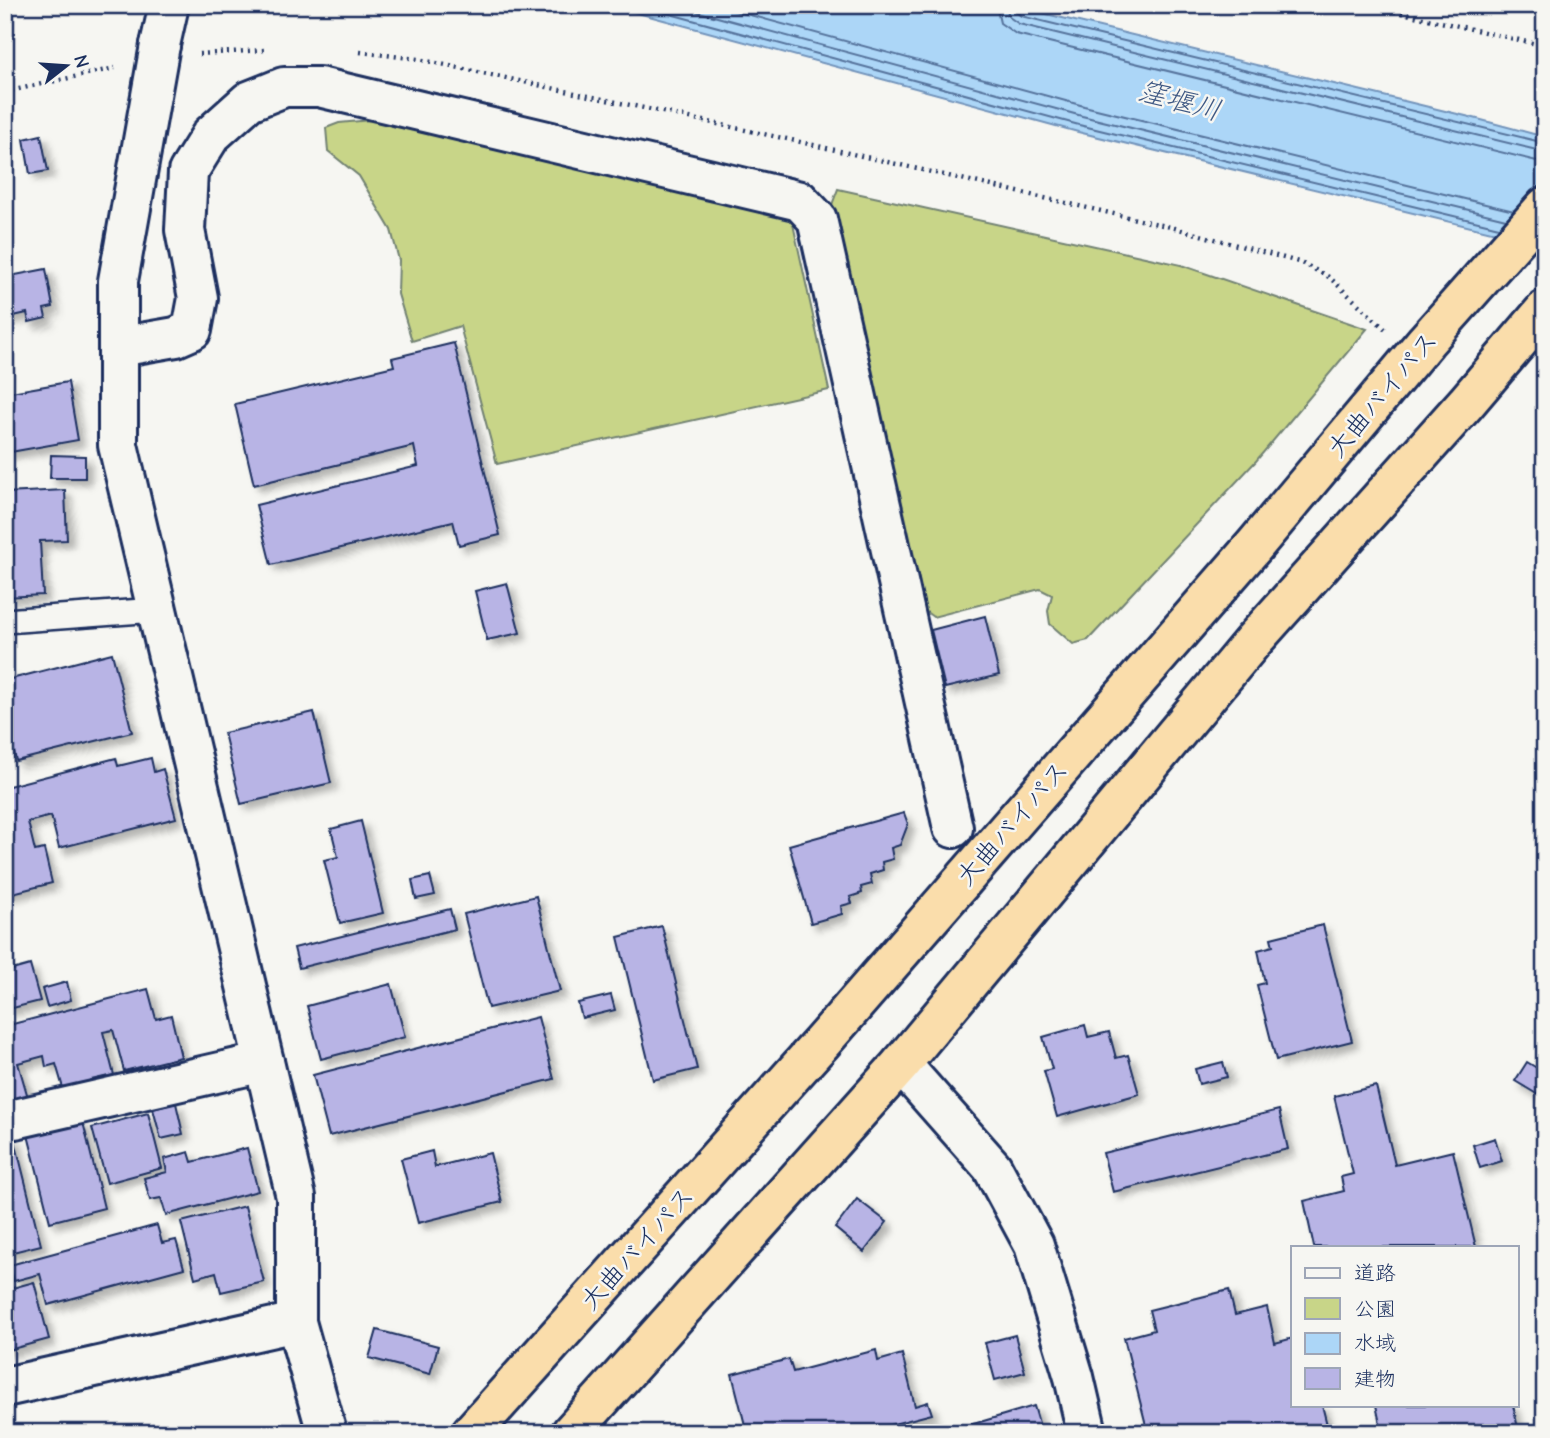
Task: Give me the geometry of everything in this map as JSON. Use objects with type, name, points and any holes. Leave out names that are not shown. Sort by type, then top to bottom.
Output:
[{"type":"highway","name":"大曲バイパス","points":[[471,1433],[823,1041],[1255,545],[1426,341],[1545,207]]},
{"type":"highway","points":[[571,1433],[901,1065],[1253,641],[1466,403],[1545,310]]},
{"type":"street","points":[[169,5],[118,281],[118,445],[296,1197],[296,1322],[327,1433]]},
{"type":"street","points":[[118,347],[176,337],[192,330],[198,298],[185,230],[188,172],[211,135],[249,101],[284,87],[319,87],[800,201],[817,219],[953,828]]},
{"type":"street","points":[[15,1119],[264,1062]]},
{"type":"street","points":[[901,1065],[992,1167],[1034,1245],[1074,1377],[1087,1433]]},
{"type":"street","points":[[5,1387],[296,1322]]},
{"type":"lane","points":[[5,621],[156,610]]},
{"type":"path","points":[[1367,5],[1545,46]]},
{"type":"path","points":[[5,92],[159,52],[208,53],[271,49]]},
{"type":"path","points":[[354,52],[418,59],[809,144],[1175,228],[1302,263],[1329,277],[1389,332]]},
{"type":"green space","points":[[382,119],[790,210],[829,390],[497,464],[460,326],[412,341],[398,294],[399,260],[391,230],[359,176],[328,151],[326,128],[339,123]]},
{"type":"green space","points":[[838,189],[1181,265],[1367,329],[1256,461],[1088,640],[1073,644],[1050,624],[1048,611],[1052,595],[1040,589],[933,617],[917,605],[830,210]]},
{"type":"water","name":"窪堰川","points":[[608,5],[1009,5],[1470,117],[1545,137],[1545,245],[1078,132]]},
{"type":"building","points":[[41,135],[48,171],[30,174],[24,139]]},
{"type":"building","points":[[46,269],[53,307],[44,309],[46,318],[29,322],[27,313],[5,318],[5,277]]},
{"type":"building","points":[[454,343],[500,535],[459,545],[453,521],[271,565],[256,505],[418,466],[414,446],[254,485],[235,404],[394,366],[392,358]]},
{"type":"building","points":[[68,382],[78,440],[5,453],[5,393]]},
{"type":"building","points":[[51,455],[85,456],[85,478],[50,478]]},
{"type":"building","points":[[65,490],[67,540],[40,541],[43,595],[5,597],[5,493]]},
{"type":"building","points":[[507,583],[520,633],[487,640],[475,591]]},
{"type":"building","points":[[985,616],[999,675],[945,688],[931,630]]},
{"type":"building","points":[[112,653],[132,732],[16,761],[14,752],[5,755],[5,672],[9,671],[11,679]]},
{"type":"building","points":[[314,712],[331,783],[241,804],[224,733]]},
{"type":"building","points":[[116,758],[118,766],[151,758],[154,772],[163,769],[176,818],[59,848],[51,816],[28,822],[35,851],[44,849],[52,883],[5,895],[5,787]]},
{"type":"building","points":[[904,813],[908,824],[900,845],[891,848],[893,859],[882,862],[883,870],[870,874],[872,884],[861,887],[862,893],[850,897],[852,903],[841,906],[842,914],[811,923],[789,845]]},
{"type":"building","points":[[361,821],[383,913],[340,923],[324,860],[338,857],[331,829]]},
{"type":"building","points":[[430,876],[435,895],[416,899],[412,880]]},
{"type":"building","points":[[536,896],[560,991],[488,1008],[464,914]]},
{"type":"building","points":[[450,909],[455,929],[299,968],[294,948]]},
{"type":"building","points":[[1323,925],[1352,1041],[1276,1060],[1257,985],[1265,983],[1258,950],[1273,946],[1271,938]]},
{"type":"building","points":[[662,926],[697,1069],[653,1080],[618,937]]},
{"type":"building","points":[[30,965],[40,1001],[5,1010],[5,972]]},
{"type":"building","points":[[67,982],[71,1000],[47,1007],[42,989]]},
{"type":"building","points":[[391,984],[405,1037],[321,1059],[307,1006]]},
{"type":"building","points":[[148,989],[156,1019],[171,1015],[181,1057],[124,1071],[113,1030],[103,1032],[114,1075],[63,1088],[56,1064],[46,1067],[44,1056],[18,1063],[29,1101],[5,1107],[5,1026]]},
{"type":"building","points":[[611,995],[615,1010],[582,1018],[578,1003]]},
{"type":"building","points":[[538,1017],[554,1079],[329,1136],[313,1075]]},
{"type":"building","points":[[1085,1025],[1088,1037],[1109,1032],[1116,1058],[1128,1055],[1139,1094],[1057,1117],[1044,1071],[1052,1069],[1043,1037]]},
{"type":"building","points":[[1223,1062],[1227,1077],[1199,1084],[1195,1069]]},
{"type":"building","points":[[1527,1062],[1545,1073],[1545,1099],[1515,1081]]},
{"type":"building","points":[[1376,1086],[1395,1165],[1453,1151],[1476,1246],[1314,1246],[1304,1201],[1344,1191],[1341,1177],[1353,1174],[1334,1096]]},
{"type":"building","points":[[176,1103],[183,1134],[161,1139],[153,1109]]},
{"type":"building","points":[[1279,1110],[1288,1149],[1113,1192],[1103,1153]]},
{"type":"building","points":[[148,1113],[162,1168],[107,1183],[92,1128]]},
{"type":"building","points":[[83,1122],[104,1208],[50,1222],[28,1135]]},
{"type":"building","points":[[14,1137],[41,1245],[5,1254],[5,1139]]},
{"type":"building","points":[[1495,1138],[1502,1161],[1480,1168],[1473,1145]]},
{"type":"building","points":[[247,1148],[258,1191],[166,1215],[161,1198],[150,1200],[144,1178],[167,1172],[164,1159],[189,1152],[192,1162]]},
{"type":"building","points":[[432,1151],[435,1167],[490,1153],[502,1202],[418,1223],[401,1159]]},
{"type":"building","points":[[857,1199],[887,1222],[864,1252],[835,1228]]},
{"type":"building","points":[[245,1206],[264,1282],[221,1292],[216,1272],[195,1278],[181,1222]]},
{"type":"building","points":[[157,1225],[162,1243],[176,1240],[184,1268],[48,1305],[40,1274],[14,1281],[10,1265]]},
{"type":"building","points":[[34,1282],[49,1339],[5,1351],[5,1290]]},
{"type":"building","points":[[1229,1290],[1235,1315],[1267,1307],[1275,1343],[1291,1339],[1291,1406],[1322,1406],[1329,1433],[1148,1433],[1124,1338],[1154,1330],[1149,1310]]},
{"type":"building","points":[[377,1330],[438,1346],[430,1374],[369,1358]]},
{"type":"building","points":[[1015,1335],[1025,1372],[995,1380],[985,1343]]},
{"type":"building","points":[[876,1350],[878,1361],[902,1354],[915,1406],[928,1402],[932,1414],[859,1433],[747,1433],[732,1374],[789,1359],[793,1372]]},
{"type":"building","points":[[1034,1406],[1042,1433],[972,1433],[970,1425]]},
{"type":"building","points":[[1376,1406],[1513,1406],[1519,1433],[1382,1433]]}]
